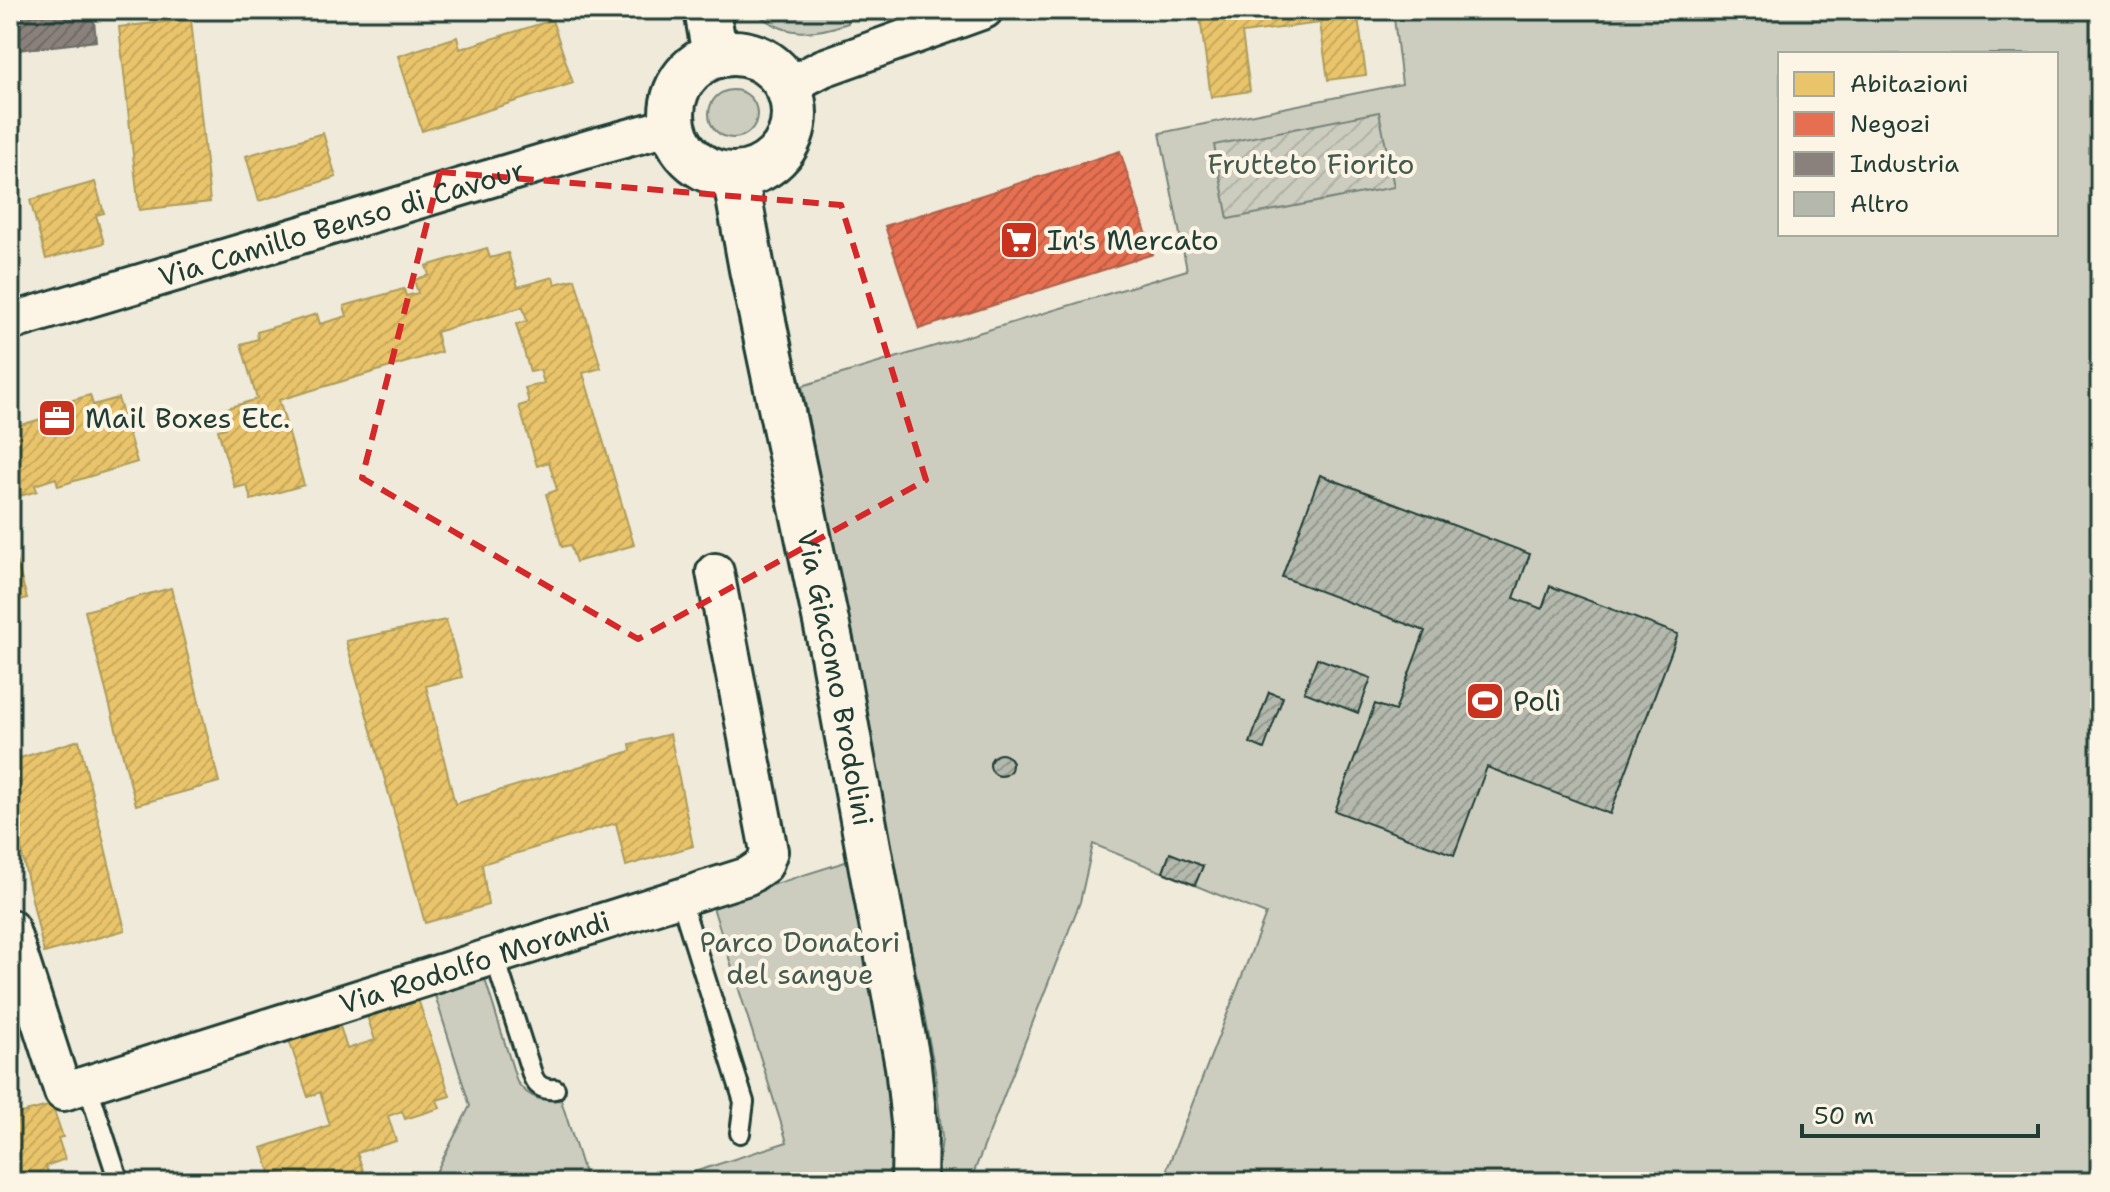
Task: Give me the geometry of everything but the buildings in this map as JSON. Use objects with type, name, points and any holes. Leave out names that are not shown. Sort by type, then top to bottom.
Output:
[{"type":"street","points":[[707,10],[715,55]]},
{"type":"street","points":[[788,86],[823,68],[984,10]]},
{"type":"street","points":[[715,55],[749,55],[765,62],[788,86],[794,103],[790,138],[781,153],[768,165],[752,173],[735,176],[717,174],[701,168],[677,142],[671,111],[674,96],[680,82],[701,61],[715,55]]},
{"type":"street","name":"Via Camillo Benso di Cavour","points":[[10,322],[672,126]]},
{"type":"street","name":"Via Giacomo Brodolini","points":[[735,176],[833,655],[908,1066],[915,1132],[914,1182]]},
{"type":"street","name":"Via Rodolfo Morandi","points":[[10,928],[63,1092],[748,876],[764,865],[769,851],[715,572]]},
{"type":"lane","points":[[680,897],[744,1102],[740,1133]]},
{"type":"lane","points":[[494,955],[533,1077],[542,1087],[555,1089]]},
{"type":"lane","points":[[87,1084],[119,1182]]},
{"type":"highlighted area","points":[[440,172],[841,205],[926,480],[638,639],[362,478]]},
{"type":"green space","points":[[754,10],[849,10],[848,23],[799,32],[776,26]]},
{"type":"green space","points":[[1393,10],[2100,10],[2100,1182],[1162,1182],[1266,914],[1093,844],[1080,902],[970,1182],[937,1182],[942,1138],[935,1071],[802,386],[1187,270],[1160,133],[1402,84]]},
{"type":"green space","points":[[733,90],[750,97],[757,114],[750,131],[733,138],[716,131],[709,114],[716,97]]},
{"type":"green space","name":"Frutteto Fiorito","points":[[1379,112],[1394,187],[1228,219],[1214,145]]},
{"type":"green space","name":"Parco Donatori del sangue","points":[[848,861],[881,1031],[894,1133],[892,1182],[663,1182],[787,1142],[712,904]]},
{"type":"green space","points":[[484,976],[517,1082],[536,1098],[561,1100],[587,1182],[431,1182],[470,1106],[434,992]]},
{"type":"place","name":"In's Mercato","points":[[1019,240]]},
{"type":"place","name":"Mail Boxes Etc.","points":[[57,418]]},
{"type":"place","name":"Polì","points":[[1485,701]]}]
